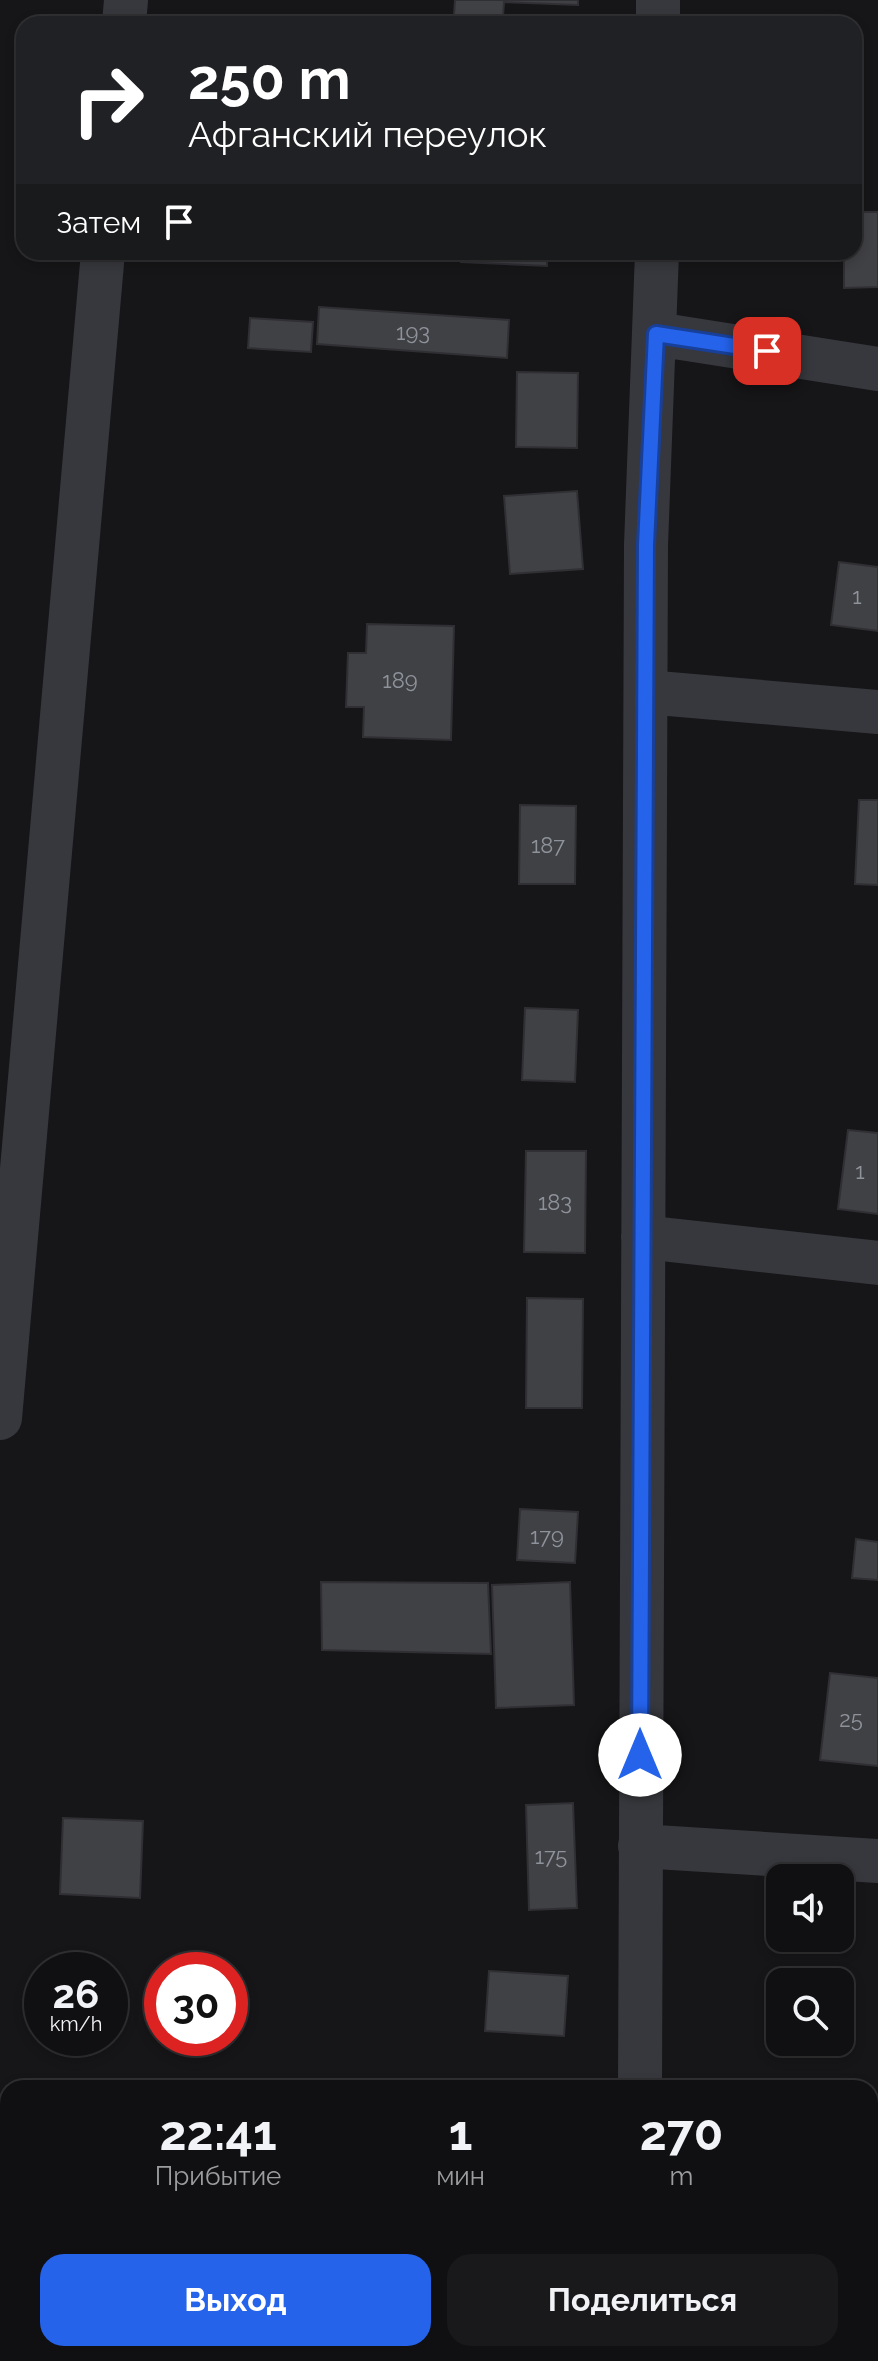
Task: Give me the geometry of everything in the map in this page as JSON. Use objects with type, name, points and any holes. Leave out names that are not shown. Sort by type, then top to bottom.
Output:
[{"type":"street","points":[[0,1418],[102,260]]},
{"type":"street","points":[[640,2080],[646,545],[657,260]]},
{"type":"street","points":[[656,334],[878,369]]},
{"type":"street","points":[[646,692],[878,712]]},
{"type":"street","points":[[643,1237],[878,1263]]},
{"type":"street","points":[[640,1846],[878,1861]]},
{"type":"building","points":[[455,0],[578,0],[578,5],[504,2],[503,16],[454,15]]},
{"type":"building","points":[[862,212],[878,212],[878,287],[844,288],[844,260],[862,260]]},
{"type":"building","points":[[547,260],[547,266],[461,262]]},
{"type":"building","points":[[319,307],[509,320],[507,358],[317,344]]},
{"type":"building","points":[[250,318],[313,322],[311,352],[248,348]]},
{"type":"building","points":[[517,372],[578,373],[577,448],[516,447]]},
{"type":"building","points":[[577,491],[583,569],[510,574],[504,496]]},
{"type":"building","points":[[839,562],[878,567],[878,631],[831,625]]},
{"type":"building","points":[[367,624],[454,626],[451,740],[363,737],[364,707],[346,707],[348,653],[366,653]]},
{"type":"building","points":[[859,800],[878,800],[878,885],[855,884]]},
{"type":"building","points":[[520,805],[576,806],[575,884],[519,884]]},
{"type":"building","points":[[525,1008],[578,1010],[575,1082],[522,1080]]},
{"type":"building","points":[[848,1130],[878,1133],[878,1214],[838,1209]]},
{"type":"building","points":[[526,1151],[586,1151],[585,1253],[524,1252]]},
{"type":"building","points":[[527,1298],[583,1299],[582,1408],[526,1408]]},
{"type":"building","points":[[520,1509],[578,1512],[575,1563],[517,1560]]},
{"type":"building","points":[[856,1539],[878,1542],[878,1580],[852,1578]]},
{"type":"building","points":[[321,1582],[488,1583],[491,1654],[322,1650]]},
{"type":"building","points":[[570,1582],[574,1705],[496,1708],[492,1585]]},
{"type":"building","points":[[830,1673],[878,1678],[878,1766],[820,1760]]},
{"type":"building","points":[[573,1803],[577,1908],[529,1910],[526,1805]]},
{"type":"building","points":[[63,1818],[143,1821],[140,1898],[60,1894]]},
{"type":"building","points":[[489,1971],[568,1976],[564,2036],[485,2031]]},
{"type":"route","points":[[640,1755],[646,545],[656,334],[767,351]]}]
